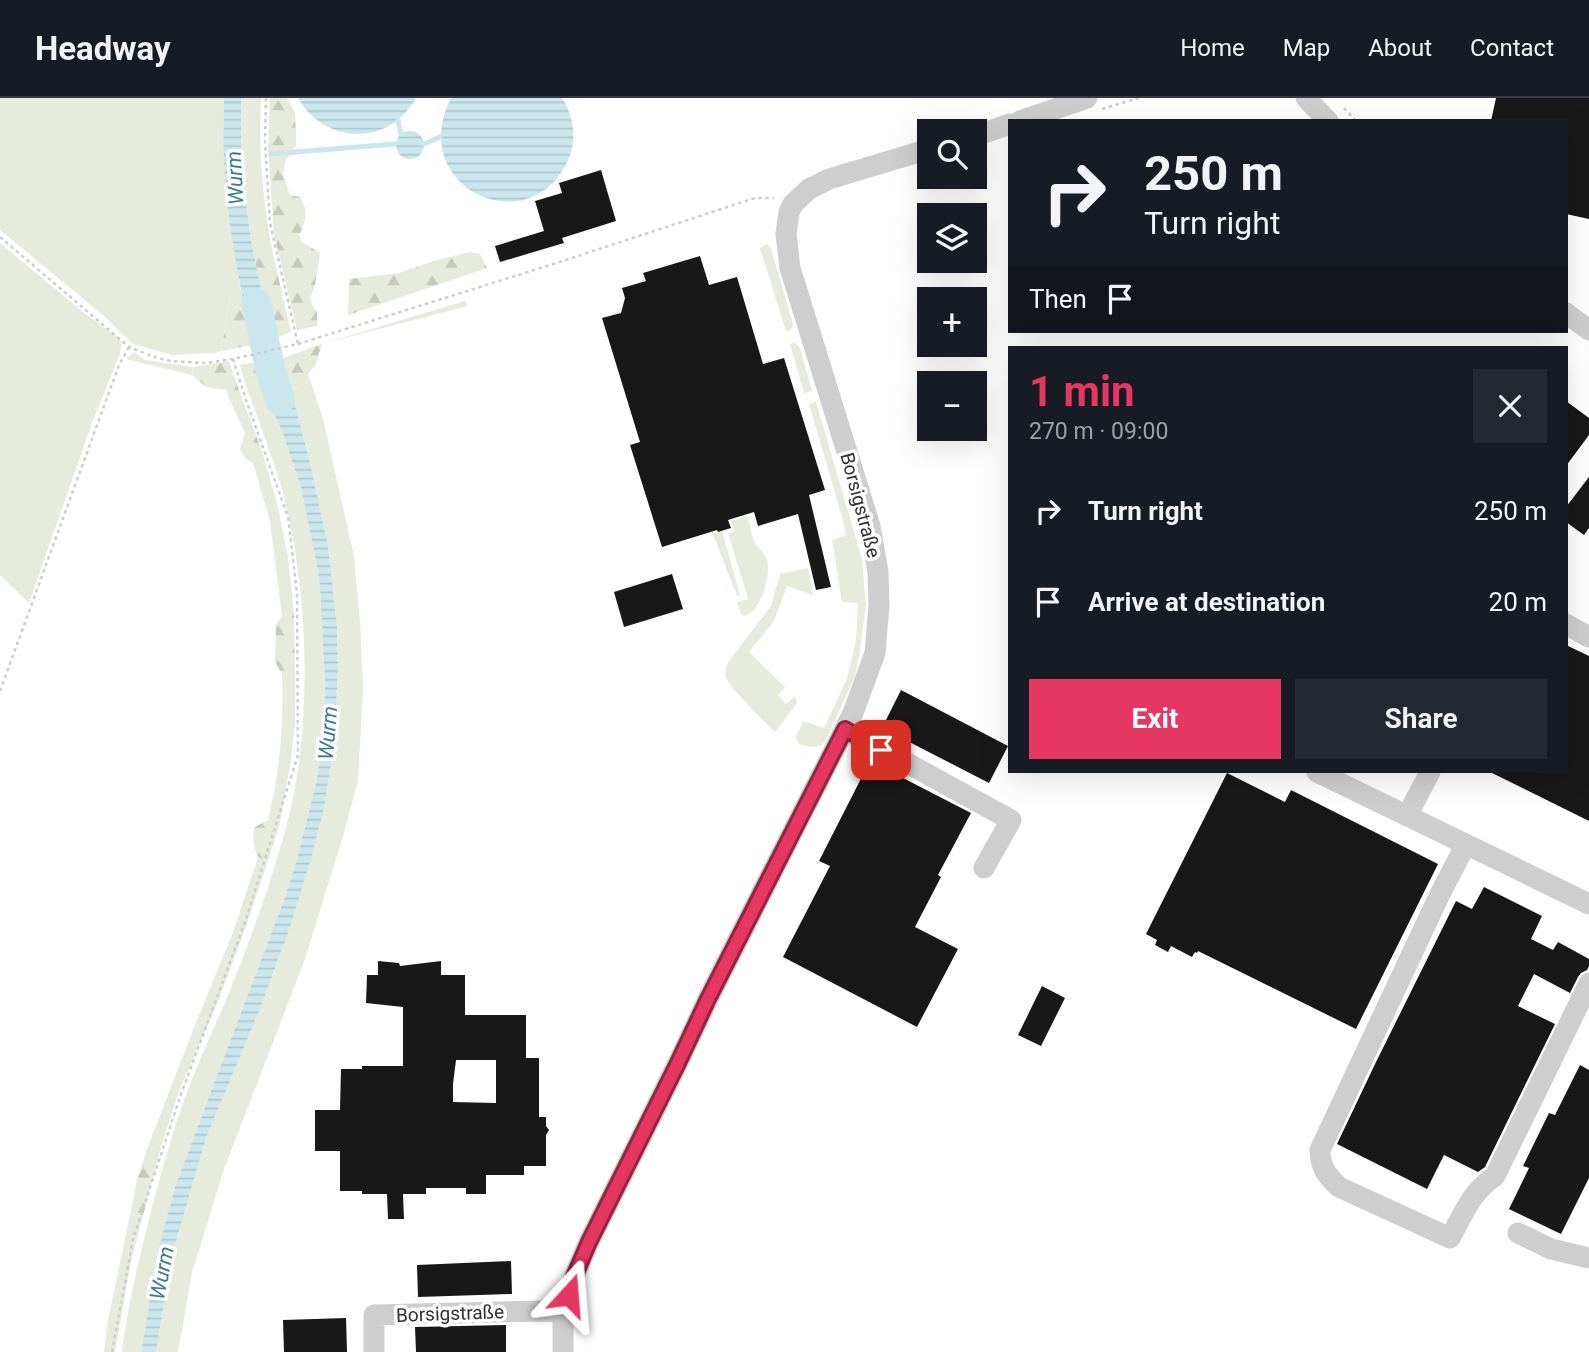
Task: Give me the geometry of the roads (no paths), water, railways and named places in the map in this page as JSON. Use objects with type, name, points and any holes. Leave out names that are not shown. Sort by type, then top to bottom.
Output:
[{"type":"street","points":[[1026,119],[1087,98]]},
{"type":"street","points":[[1306,98],[1326,119]]},
{"type":"street","points":[[987,132],[1008,125]]},
{"type":"street","name":"Borsigstraße","points":[[564,1352],[563,1313],[589,1242],[853,713],[875,653],[879,605],[878,572],[870,526],[790,268],[786,234],[789,212],[808,189],[829,179],[917,153]]},
{"type":"street","points":[[1568,314],[1589,330]]},
{"type":"street","points":[[1568,625],[1589,637]]},
{"type":"street","points":[[845,729],[1011,820],[984,867]]},
{"type":"street","points":[[1319,773],[1589,904]]},
{"type":"street","points":[[1407,816],[1429,773]]},
{"type":"street","points":[[1466,844],[1320,1150],[1320,1162],[1330,1179],[1339,1187],[1450,1238],[1475,1192],[1495,1176],[1589,983]]},
{"type":"street","points":[[1518,1233],[1551,1249],[1589,1258]]},
{"type":"street","name":"Borsigstraße","points":[[374,1352],[374,1315],[545,1311],[563,1313]]},
{"type":"water","points":[[224,98],[241,98],[241,167],[251,240],[271,340],[252,345],[228,209],[224,163]]},
{"type":"water","points":[[298,98],[416,98],[404,114],[390,125],[374,132],[357,134],[340,132],[324,125],[310,114]]},
{"type":"water","points":[[451,98],[562,98],[573,129],[573,145],[568,160],[550,185],[527,199],[502,201],[478,195],[458,180],[445,158],[441,130]]},
{"type":"water","points":[[410,131],[420,135],[424,145],[420,155],[410,159],[400,155],[396,145],[400,135]]},
{"type":"water","points":[[277,360],[286,372],[310,462],[328,546],[337,625],[334,746],[324,808],[288,933],[258,1014],[206,1138],[172,1255],[156,1352],[141,1352],[159,1246],[175,1187],[285,897],[317,779],[323,742],[325,685],[317,565],[301,488],[284,436],[270,405],[258,362]]},
{"type":"waterway","points":[[398,120],[401,134]]},
{"type":"waterway","points":[[424,144],[440,137]]},
{"type":"waterway","points":[[271,154],[395,144]]},
{"type":"waterway","name":"Wurm","points":[[256,303],[280,400]]}]
